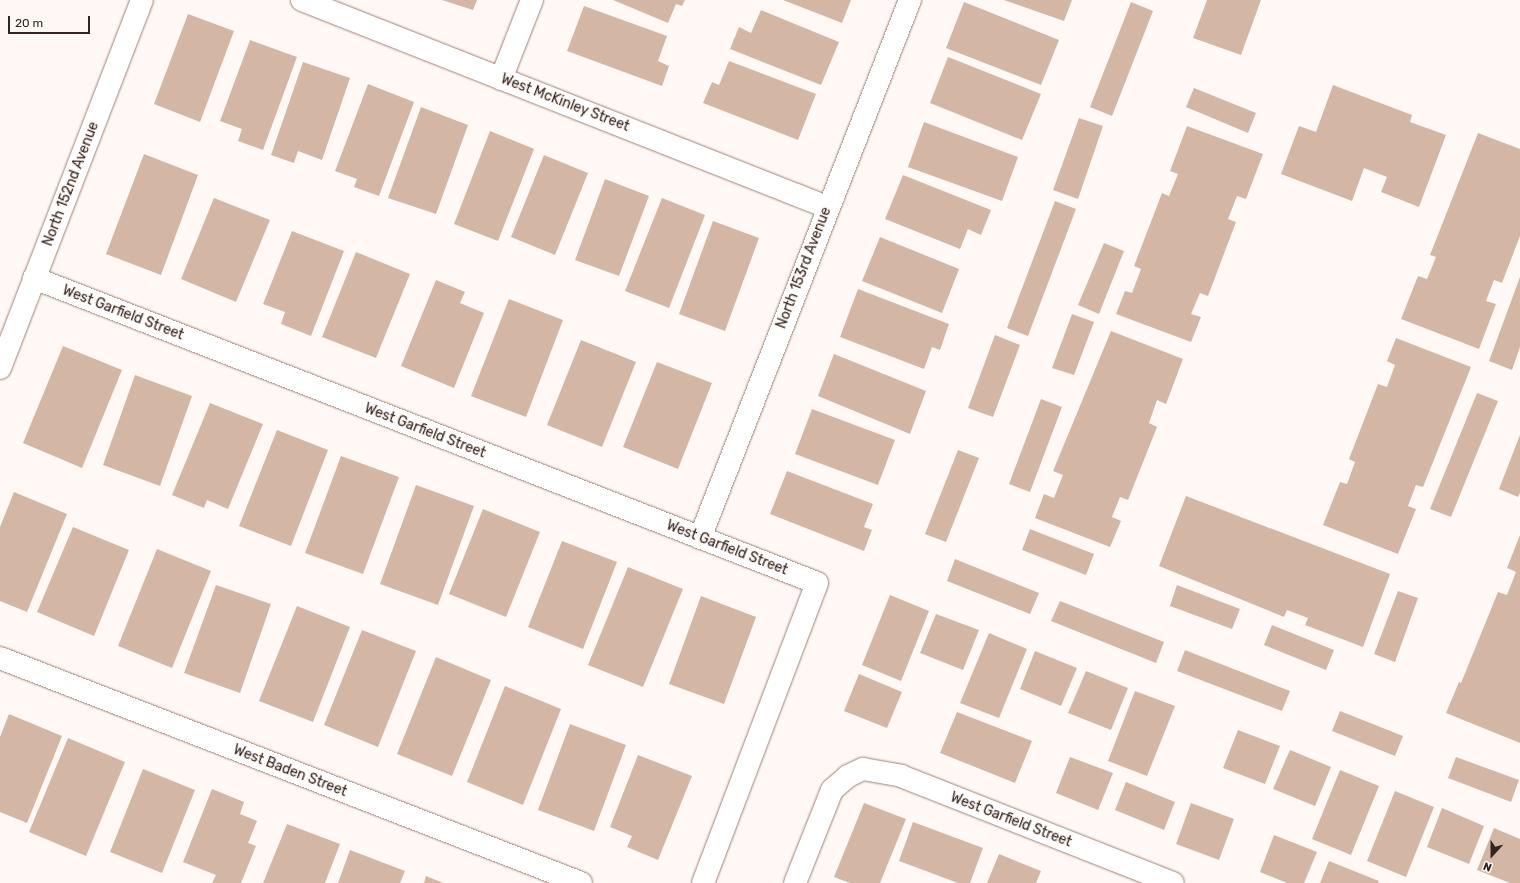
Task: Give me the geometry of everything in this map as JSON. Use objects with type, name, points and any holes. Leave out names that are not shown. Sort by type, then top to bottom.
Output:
[{"type":"street","name":"North 152nd Avenue","points":[[0,368],[142,0]]},
{"type":"street","name":"West McKinley Street","points":[[302,0],[827,207]]},
{"type":"street","points":[[501,78],[532,0]]},
{"type":"street","name":"North 153rd Avenue","points":[[700,538],[827,207],[910,0]]},
{"type":"street","name":"West Garfield Street","points":[[34,278],[817,583],[703,883]]},
{"type":"street","name":"West Baden Street","points":[[0,658],[551,878],[581,883]]},
{"type":"street","name":"West Garfield Street","points":[[795,883],[832,790],[848,776],[863,769],[901,776],[1173,883]]},
{"type":"building","points":[[442,0],[477,0],[473,10]]},
{"type":"building","points":[[613,0],[685,0],[682,6],[676,4],[668,23]]},
{"type":"building","points":[[783,0],[851,0],[842,23]]},
{"type":"building","points":[[1004,0],[1072,0],[1064,21]]},
{"type":"building","points":[[1207,0],[1261,0],[1241,55],[1193,38]]},
{"type":"building","points":[[964,2],[1059,40],[1041,85],[946,48]]},
{"type":"building","points":[[1131,2],[1153,11],[1112,116],[1090,107]]},
{"type":"building","points":[[584,6],[667,36],[658,61],[669,66],[662,86],[567,51]]},
{"type":"building","points":[[761,10],[839,42],[821,85],[730,49],[739,27],[751,33]]},
{"type":"building","points":[[188,14],[234,31],[200,122],[154,104]]},
{"type":"building","points":[[250,40],[297,57],[263,150],[238,141],[242,129],[220,121]]},
{"type":"building","points":[[948,57],[1041,94],[1022,140],[930,103]]},
{"type":"building","points":[[729,61],[816,94],[798,140],[703,103],[712,82],[719,85]]},
{"type":"building","points":[[303,62],[350,78],[322,160],[298,151],[294,163],[271,155]]},
{"type":"building","points":[[368,84],[414,102],[379,196],[354,187],[357,179],[335,171]]},
{"type":"building","points":[[1333,85],[1412,115],[1410,122],[1446,135],[1419,207],[1381,192],[1387,177],[1364,168],[1352,201],[1281,174],[1299,126],[1316,132]]},
{"type":"building","points":[[1194,88],[1256,113],[1248,133],[1186,107]]},
{"type":"building","points":[[421,107],[468,125],[436,214],[388,198]]},
{"type":"building","points":[[1079,118],[1103,126],[1078,199],[1053,190]]},
{"type":"building","points":[[924,122],[1018,157],[1002,201],[908,167]]},
{"type":"building","points":[[1187,126],[1263,154],[1246,199],[1237,196],[1228,219],[1236,222],[1208,296],[1200,293],[1191,314],[1201,317],[1191,342],[1116,314],[1125,291],[1132,293],[1141,269],[1134,266],[1162,193],[1169,196],[1178,174],[1170,171]]},
{"type":"building","points":[[490,131],[534,149],[498,241],[454,224]]},
{"type":"building","points":[[1478,133],[1520,149],[1520,236],[1502,283],[1494,280],[1486,301],[1496,304],[1479,349],[1401,319],[1418,276],[1427,279],[1436,257],[1430,255]]},
{"type":"building","points":[[144,154],[198,175],[161,275],[106,254]]},
{"type":"building","points":[[544,155],[588,173],[555,255],[511,237]]},
{"type":"building","points":[[903,175],[991,210],[981,235],[968,229],[960,249],[885,219]]},
{"type":"building","points":[[605,179],[649,196],[619,276],[575,260]]},
{"type":"building","points":[[214,198],[270,220],[236,302],[181,279]]},
{"type":"building","points":[[662,198],[705,215],[669,308],[625,291]]},
{"type":"building","points":[[1055,201],[1076,209],[1028,336],[1007,328]]},
{"type":"building","points":[[713,221],[759,238],[725,331],[679,314]]},
{"type":"building","points":[[292,231],[344,251],[311,336],[281,324],[285,312],[263,304]]},
{"type":"building","points":[[880,237],[959,269],[942,313],[862,281]]},
{"type":"building","points":[[1104,243],[1124,251],[1099,314],[1078,305]]},
{"type":"building","points":[[356,252],[410,274],[376,358],[322,337]]},
{"type":"building","points":[[1520,277],[1520,347],[1512,370],[1489,361]]},
{"type":"building","points":[[436,280],[465,292],[460,303],[484,313],[454,388],[401,366]]},
{"type":"building","points":[[858,289],[949,324],[940,350],[932,347],[924,369],[840,337]]},
{"type":"building","points":[[509,299],[563,320],[526,417],[471,396]]},
{"type":"building","points":[[1072,314],[1094,322],[1074,375],[1052,368]]},
{"type":"building","points":[[1111,331],[1183,359],[1166,404],[1157,400],[1149,423],[1157,427],[1128,500],[1120,497],[1112,517],[1121,521],[1110,547],[1035,518],[1044,494],[1054,498],[1063,475],[1053,471]]},
{"type":"building","points":[[995,335],[1020,345],[993,417],[968,408]]},
{"type":"building","points":[[1396,338],[1471,367],[1423,487],[1416,485],[1408,506],[1416,509],[1398,554],[1323,525],[1340,482],[1347,484],[1355,462],[1349,459],[1378,384],[1387,387],[1395,365],[1387,361]]},
{"type":"building","points":[[581,340],[636,362],[602,447],[547,425]]},
{"type":"building","points":[[63,346],[122,370],[82,468],[23,443]]},
{"type":"building","points":[[834,354],[926,391],[910,434],[818,396]]},
{"type":"building","points":[[657,362],[712,383],[678,469],[623,447]]},
{"type":"building","points":[[135,375],[192,396],[160,486],[103,465]]},
{"type":"building","points":[[1477,393],[1498,401],[1451,517],[1430,509]]},
{"type":"building","points":[[1041,399],[1062,407],[1030,492],[1009,484]]},
{"type":"building","points":[[210,403],[263,424],[228,509],[207,500],[204,508],[172,495]]},
{"type":"building","points":[[812,409],[895,440],[878,485],[795,454]]},
{"type":"building","points":[[277,430],[328,450],[291,546],[239,526]]},
{"type":"building","points":[[1520,435],[1520,493],[1518,497],[1499,489]]},
{"type":"building","points":[[958,450],[979,458],[946,542],[925,534]]},
{"type":"building","points":[[341,456],[399,477],[363,574],[305,553]]},
{"type":"building","points":[[787,471],[873,504],[864,527],[872,530],[864,551],[770,514]]},
{"type":"building","points":[[416,485],[474,506],[438,605],[380,584]]},
{"type":"building","points":[[14,492],[67,514],[27,612],[0,601],[0,527]]},
{"type":"building","points":[[1186,496],[1390,574],[1363,647],[1305,625],[1308,618],[1287,610],[1284,617],[1159,566]]},
{"type":"building","points":[[483,509],[540,532],[506,617],[449,594]]},
{"type":"building","points":[[73,527],[129,550],[94,636],[37,612]]},
{"type":"building","points":[[1030,529],[1094,554],[1086,575],[1022,550]]},
{"type":"building","points":[[1520,535],[1520,743],[1446,713],[1459,682],[1461,683],[1498,592],[1507,595],[1516,572],[1507,568]]},
{"type":"building","points":[[562,541],[617,562],[583,649],[528,627]]},
{"type":"building","points":[[157,549],[211,571],[172,668],[118,646]]},
{"type":"building","points":[[955,559],[1039,593],[1030,614],[947,581]]},
{"type":"building","points":[[628,567],[683,589],[643,687],[588,665]]},
{"type":"building","points":[[216,585],[271,604],[240,693],[184,673]]},
{"type":"building","points":[[1177,585],[1240,609],[1232,629],[1170,606]]},
{"type":"building","points":[[1398,591],[1418,598],[1395,662],[1374,654]]},
{"type":"building","points":[[890,595],[929,611],[901,681],[862,665]]},
{"type":"building","points":[[701,596],[756,617],[724,704],[669,684]]},
{"type":"building","points":[[1060,601],[1164,642],[1156,663],[1051,621]]},
{"type":"building","points":[[297,606],[350,627],[313,722],[259,701]]},
{"type":"building","points":[[936,614],[979,630],[963,670],[920,653]]},
{"type":"building","points":[[1272,625],[1334,650],[1326,670],[1264,645]]},
{"type":"building","points":[[362,630],[416,651],[378,747],[324,725]]},
{"type":"building","points":[[989,633],[1027,649],[999,718],[960,703]]},
{"type":"building","points":[[1185,650],[1290,691],[1282,711],[1177,671]]},
{"type":"building","points":[[1035,651],[1077,668],[1061,706],[1020,689]]},
{"type":"building","points":[[436,657],[491,680],[452,776],[397,754]]},
{"type":"building","points":[[1086,671],[1128,688],[1111,730],[1068,713]]},
{"type":"building","points":[[859,674],[902,692],[887,728],[844,711]]},
{"type":"building","points":[[505,686],[561,709],[523,805],[467,782]]},
{"type":"building","points":[[1135,691],[1175,706],[1147,776],[1108,761]]},
{"type":"building","points":[[1340,711],[1403,736],[1395,756],[1332,731]]},
{"type":"building","points":[[957,712],[1032,741],[1015,783],[940,753]]},
{"type":"building","points":[[9,714],[62,736],[27,823],[0,812],[0,737]]},
{"type":"building","points":[[570,724],[626,745],[594,831],[538,810]]},
{"type":"building","points":[[1238,730],[1280,746],[1265,784],[1223,768]]},
{"type":"building","points":[[68,738],[125,762],[86,856],[29,832]]},
{"type":"building","points":[[1290,750],[1331,767],[1315,806],[1273,789]]},
{"type":"building","points":[[638,755],[692,776],[658,860],[627,847],[632,836],[610,827]]},
{"type":"building","points":[[1070,757],[1113,773],[1098,810],[1056,793]]},
{"type":"building","points":[[1456,757],[1519,780],[1511,802],[1448,778]]},
{"type":"building","points":[[143,769],[195,790],[162,873],[110,852]]},
{"type":"building","points":[[1340,770],[1379,786],[1351,855],[1312,839]]},
{"type":"building","points":[[1126,782],[1175,802],[1164,830],[1115,810]]},
{"type":"building","points":[[212,789],[244,802],[240,814],[257,821],[248,843],[256,846],[241,883],[212,883],[216,875],[183,862]]},
{"type":"building","points":[[1395,791],[1434,807],[1406,877],[1367,861]]},
{"type":"building","points":[[864,803],[906,819],[880,883],[850,883],[834,877]]},
{"type":"building","points":[[1191,803],[1234,819],[1219,860],[1176,844]]},
{"type":"building","points":[[1442,808],[1484,826],[1469,864],[1427,847]]},
{"type":"building","points":[[913,822],[983,848],[970,883],[958,883],[899,861]]},
{"type":"building","points":[[287,824],[340,844],[325,883],[263,883]]},
{"type":"building","points":[[1494,828],[1520,839],[1520,883],[1510,883],[1477,870]]},
{"type":"building","points":[[1274,835],[1317,852],[1304,883],[1287,883],[1260,872]]},
{"type":"building","points":[[350,850],[405,871],[400,883],[338,883]]},
{"type":"building","points":[[999,854],[1041,871],[1036,883],[987,883]]},
{"type":"building","points":[[1329,861],[1379,881],[1378,883],[1320,883]]},
{"type":"building","points":[[426,876],[443,883],[424,883]]}]
